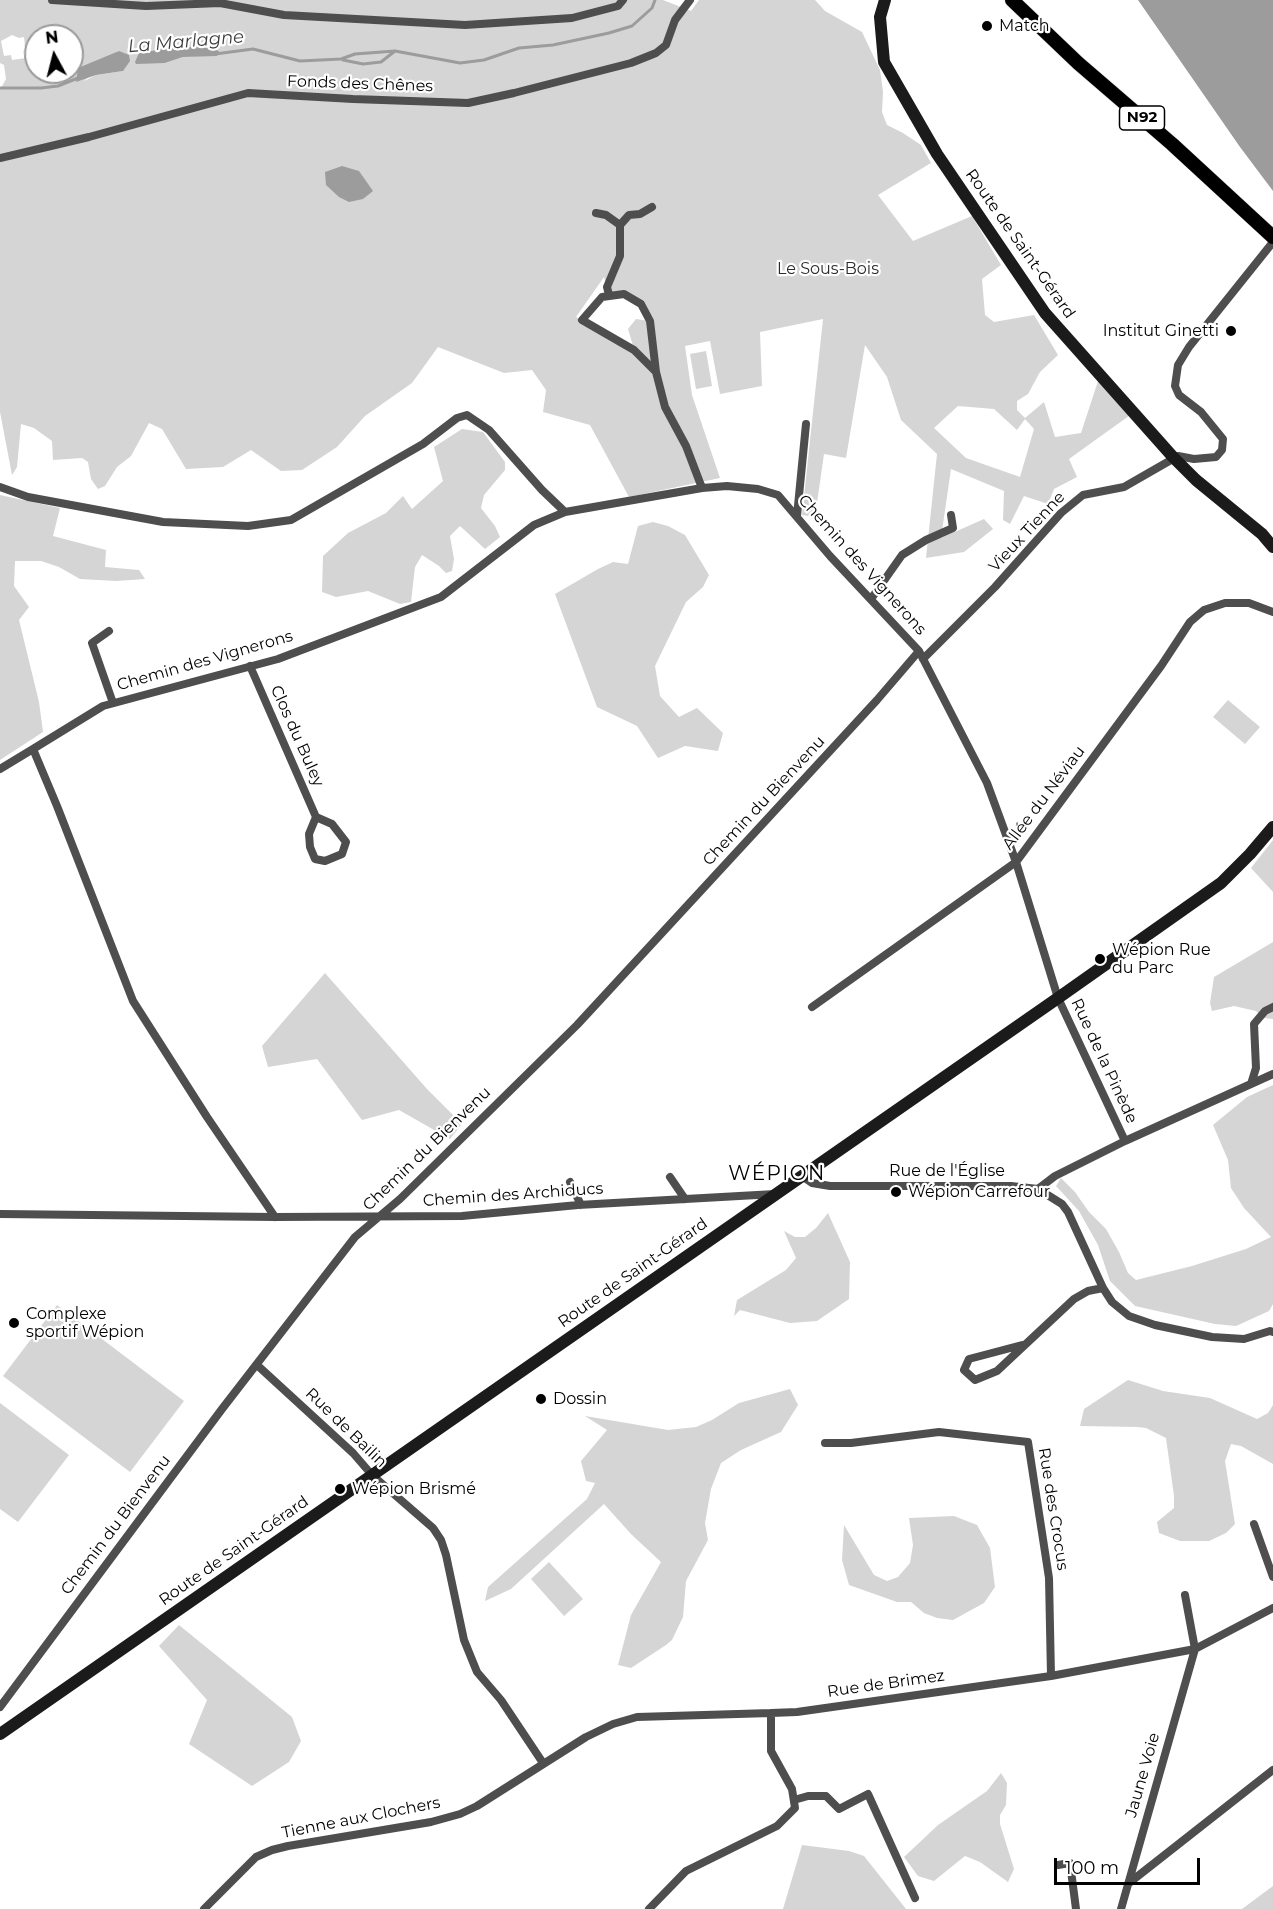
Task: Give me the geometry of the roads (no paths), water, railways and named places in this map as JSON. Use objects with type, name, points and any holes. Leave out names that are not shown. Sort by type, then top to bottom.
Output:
[{"type":"main road","name":"Route de Saint-Gérard","points":[[885,0],[880,17],[884,62],[938,154],[1045,313],[1173,457],[1196,480],[1262,534],[1273,547]]},
{"type":"main road","name":"N92","points":[[1012,0],[1078,63],[1172,144],[1273,237]]},
{"type":"main road","name":"Route de Saint-Gérard","points":[[0,1734],[1221,883],[1273,827]]},
{"type":"street","points":[[52,0],[147,6],[220,3],[284,15],[465,25],[572,18],[618,6],[623,0]]},
{"type":"street","name":"Fonds des Chênes","points":[[0,158],[88,137],[248,93],[468,103],[514,93],[631,63],[656,53],[666,45],[675,20],[690,0]]},
{"type":"street","points":[[609,295],[607,286],[620,256],[620,225],[629,216],[640,214],[652,207]]},
{"type":"street","points":[[596,213],[606,215],[620,225]]},
{"type":"street","points":[[1173,457],[1202,459],[1216,457],[1222,450],[1223,440],[1218,430],[1201,412],[1179,395],[1175,386],[1178,365],[1189,346],[1273,242]]},
{"type":"street","points":[[656,372],[634,350],[582,320],[602,297],[624,294],[641,304],[650,321],[656,372],[665,407],[686,446],[702,488]]},
{"type":"street","points":[[0,487],[28,497],[163,522],[248,526],[291,520],[423,444],[457,418],[467,415],[489,430],[542,490],[565,512]]},
{"type":"street","points":[[797,516],[806,424]]},
{"type":"street","name":"Vieux Tienne","points":[[921,655],[995,587],[1061,513],[1083,495],[1124,487],[1168,463],[1173,457]]},
{"type":"street","name":"Chemin des Vignerons","points":[[0,769],[103,706],[278,659],[441,597],[534,525],[565,512],[702,488],[727,486],[758,489],[778,495],[921,655],[987,783],[1016,862]]},
{"type":"street","points":[[871,599],[902,555],[926,540],[953,528],[951,515]]},
{"type":"street","name":"Allée du Néviau","points":[[812,1008],[1016,862],[1161,666],[1190,622],[1204,610],[1225,603],[1248,603],[1273,612]]},
{"type":"street","points":[[109,630],[92,643],[113,703]]},
{"type":"street","name":"Chemin du Bienvenu","points":[[0,1707],[201,1436],[355,1237],[400,1199],[577,1025],[921,655]]},
{"type":"street","name":"Clos du Buley","points":[[250,666],[316,817]]},
{"type":"street","points":[[33,749],[133,1002],[275,1217]]},
{"type":"street","points":[[316,817],[332,824],[346,842],[342,854],[325,861],[315,859],[310,847],[309,834],[316,817]]},
{"type":"street","name":"Rue de la Pinède","points":[[1016,862],[1058,998],[1125,1141],[1273,1074]]},
{"type":"street","points":[[1251,1084],[1256,1068],[1254,1024],[1265,1011],[1273,1007]]},
{"type":"street","points":[[1038,1189],[1055,1176],[1125,1141]]},
{"type":"street","name":"Rue de l'Église","points":[[802,1176],[812,1183],[830,1186],[1011,1186],[1038,1189],[1053,1197],[1068,1212],[1103,1288],[1122,1312],[1137,1320],[1212,1337],[1244,1339],[1272,1328]]},
{"type":"street","points":[[670,1177],[685,1199]]},
{"type":"street","points":[[570,1182],[581,1205]]},
{"type":"street","name":"Chemin des Archiducs","points":[[0,1214],[275,1217],[462,1216],[581,1205],[776,1194]]},
{"type":"street","points":[[1022,1345],[969,1359],[964,1370],[975,1380],[997,1371],[1022,1345],[1074,1299],[1088,1291],[1103,1288]]},
{"type":"street","name":"Rue de Bailin","points":[[257,1365],[424,1520],[441,1540],[464,1640],[477,1672],[501,1700],[543,1763]]},
{"type":"street","name":"Rue des Crocus","points":[[825,1443],[851,1443],[939,1432],[1028,1442],[1049,1578],[1051,1676]]},
{"type":"street","points":[[1254,1524],[1273,1577]]},
{"type":"street","points":[[1185,1595],[1195,1649]]},
{"type":"street","name":"Rue de Brimez","points":[[771,1713],[797,1712],[1051,1676],[1195,1649],[1273,1608]]},
{"type":"street","name":"Jaune Voie","points":[[1121,1909],[1195,1649]]},
{"type":"street","points":[[649,1909],[686,1871],[777,1826],[795,1808],[792,1789],[771,1751],[771,1713]]},
{"type":"street","name":"Tienne aux Clochers","points":[[204,1909],[256,1857],[272,1850],[431,1822],[460,1814],[477,1806],[586,1737],[613,1724],[637,1717],[771,1713]]},
{"type":"street","points":[[1129,1883],[1273,1770]]},
{"type":"street","points":[[794,1800],[808,1796],[826,1796],[839,1809],[868,1794],[915,1898]]},
{"type":"street","points":[[1058,1865],[1070,1863],[1076,1909]]},
{"type":"waterway","name":"La Marlagne","points":[[215,54],[253,49],[300,61],[341,59],[355,54],[395,51],[460,63],[484,60],[519,48],[553,45],[632,26],[652,8],[655,0]]},
{"type":"waterway","name":"La Marlagne","points":[[343,60],[363,64],[381,62],[395,51]]},
{"type":"waterway","name":"La Marlagne","points":[[0,88],[41,88],[63,84]]},
{"type":"place","name":"Match","points":[[987,26]]},
{"type":"place","name":"Institut Ginetti","points":[[1231,331]]},
{"type":"place","name":"Wépion Rue du Parc","points":[[1100,959]]},
{"type":"place","name":"Wépion Carrefour","points":[[896,1192]]},
{"type":"place","name":"Complexe sportif Wépion","points":[[14,1323]]},
{"type":"place","name":"Dossin","points":[[541,1399]]},
{"type":"place","name":"Wépion Brismé","points":[[340,1489]]},
{"type":"district","name":"WÉPION","points":[[777,1174]]},
{"type":"park label","name":"Le Sous-Bois","points":[[828,269]]}]
